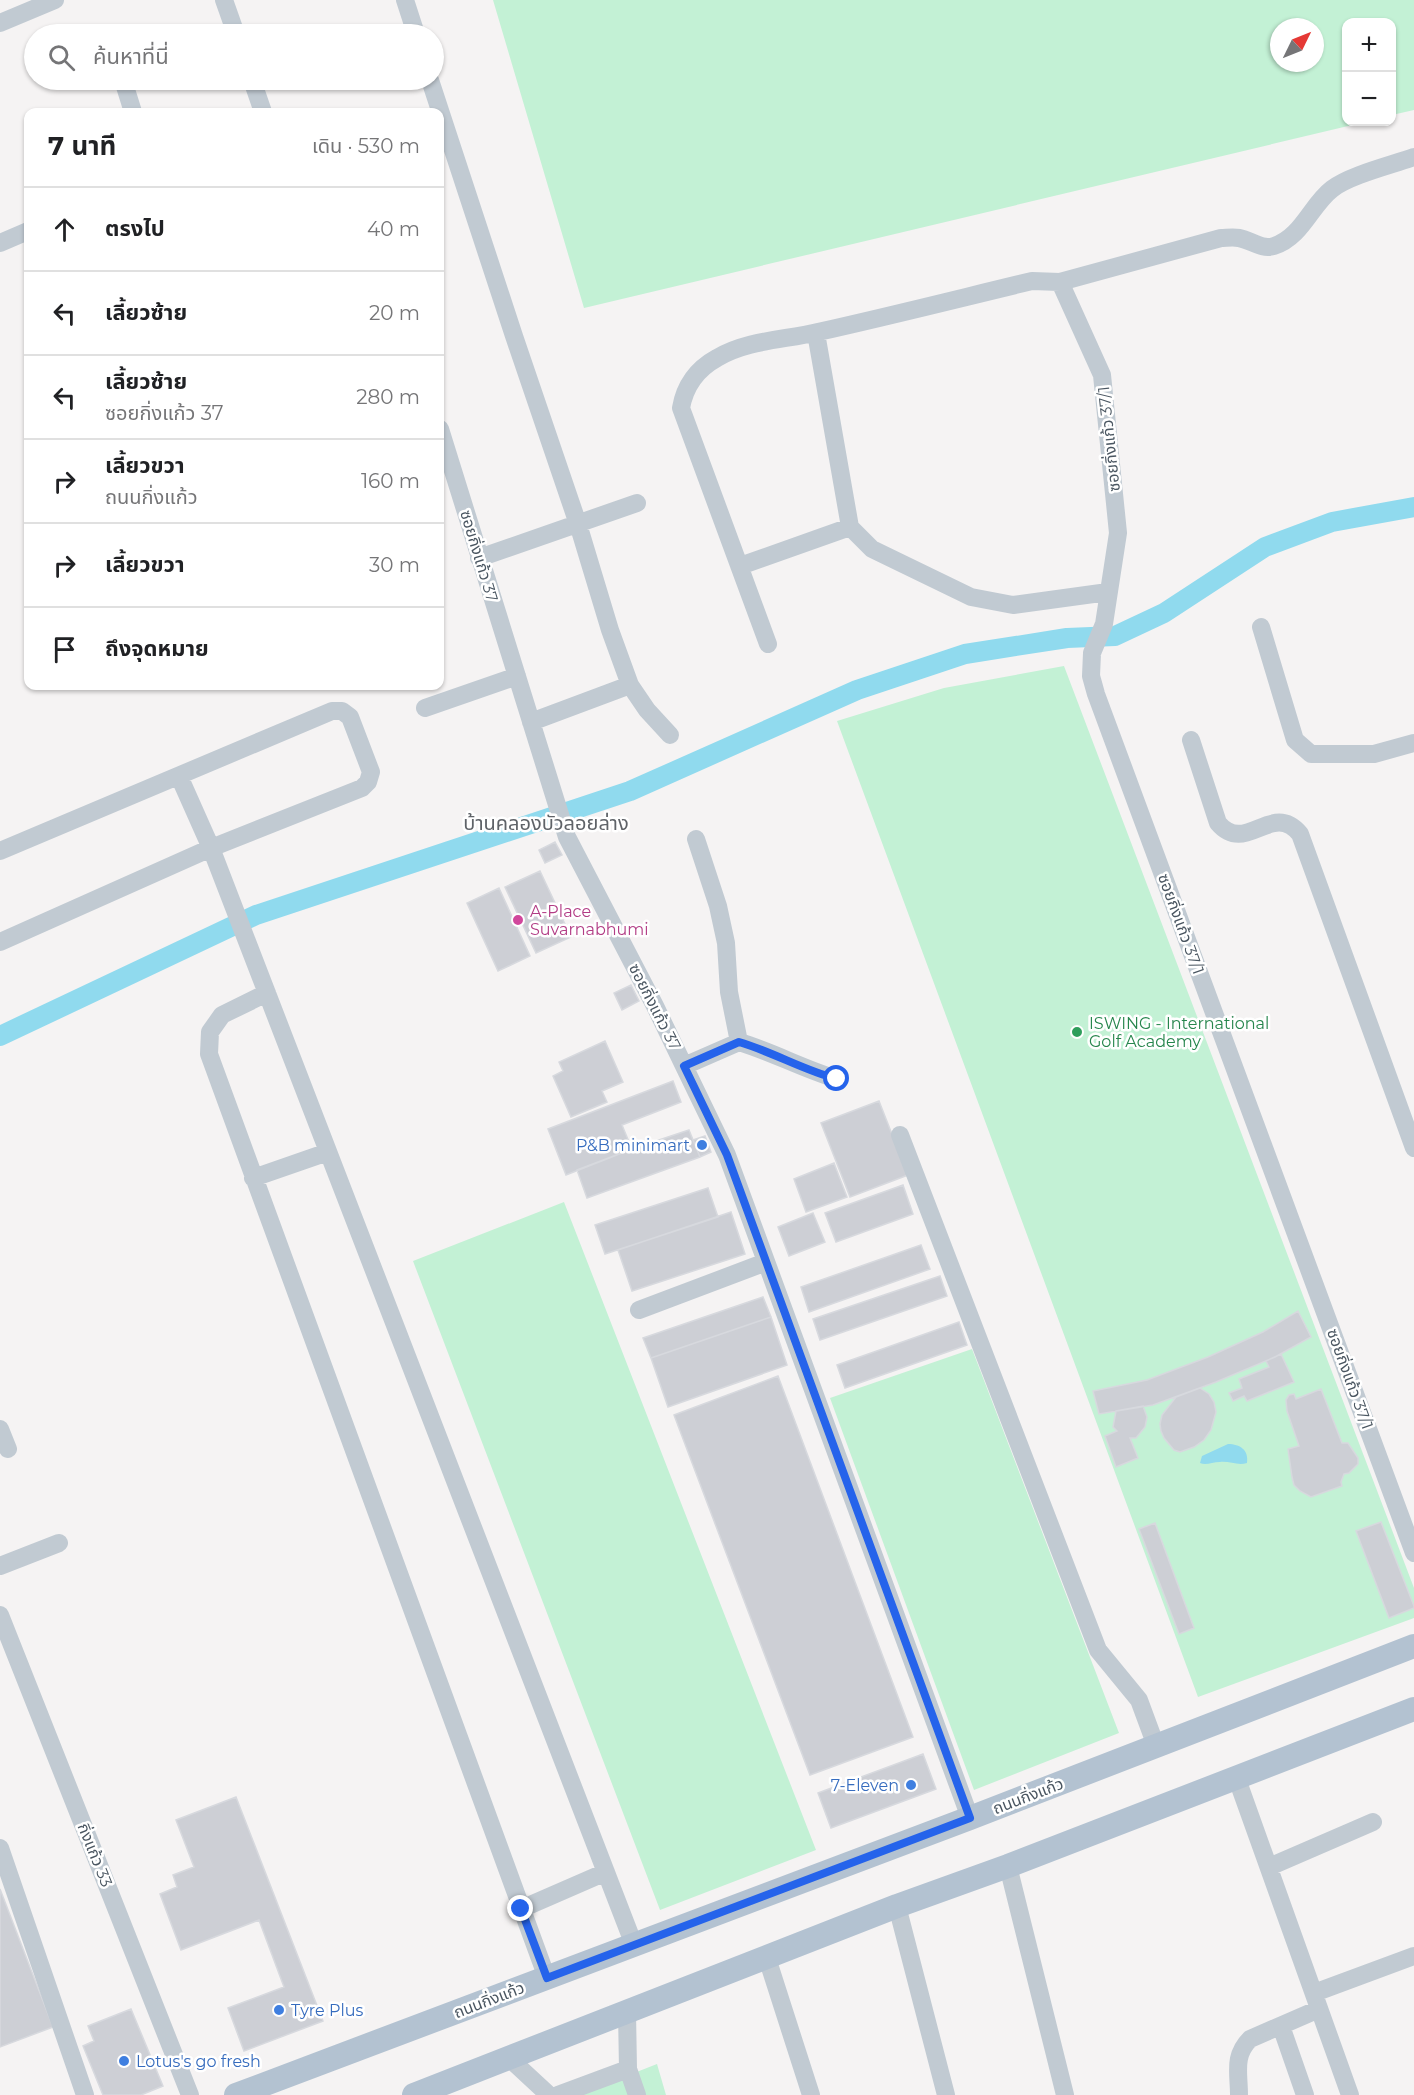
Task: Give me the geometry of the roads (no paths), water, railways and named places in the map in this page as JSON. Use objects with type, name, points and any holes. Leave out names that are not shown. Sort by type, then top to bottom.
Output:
[{"type":"main road","name":"ถนนกิ่งแก้ว","points":[[236,2095],[970,1818],[1414,1646]]},
{"type":"main road","points":[[414,2095],[897,1906],[1237,1779],[1414,1709]]},
{"type":"street","points":[[0,22],[55,0]]},
{"type":"street","points":[[224,0],[232,24]]},
{"type":"street","points":[[405,0],[413,24]]},
{"type":"street","points":[[126,90],[132,108]]},
{"type":"street","points":[[255,90],[262,108]]},
{"type":"street","points":[[433,90],[439,108]]},
{"type":"street","points":[[444,124],[630,685],[647,710],[670,735]]},
{"type":"street","points":[[768,644],[681,408],[684,393],[691,379],[716,358],[746,346],[816,333],[1032,281],[1060,282],[1221,238],[1240,238],[1265,247],[1276,245],[1293,236],[1323,197],[1334,188],[1346,181],[1414,157]]},
{"type":"street","points":[[0,243],[24,233]]},
{"type":"street","name":"ซอยกิ่งแก้ว 37/1","points":[[1060,282],[1102,375],[1118,533],[1104,624],[1092,653],[1091,676],[1096,694],[1414,1553]]},
{"type":"street","points":[[816,333],[850,527],[872,549],[971,597],[1013,605],[1108,592]]},
{"type":"street","name":"ซอยกิ่งแก้ว 37","points":[[444,442],[567,837],[655,1006],[727,1155],[970,1818]]},
{"type":"street","points":[[479,558],[637,503]]},
{"type":"street","points":[[740,566],[850,527]]},
{"type":"street","points":[[1261,627],[1295,740],[1311,754],[1374,754],[1414,743]]},
{"type":"street","points":[[425,708],[517,676]]},
{"type":"street","points":[[531,722],[630,685]]},
{"type":"street","points":[[0,851],[332,711],[342,711],[350,717],[371,772],[368,782],[362,788],[211,848],[0,942]]},
{"type":"street","points":[[1191,740],[1218,823],[1225,831],[1235,835],[1281,821],[1293,825],[1300,834],[1414,1148]]},
{"type":"street","points":[[179,776],[211,848],[634,1945]]},
{"type":"street","points":[[696,839],[718,906],[726,943],[729,992],[739,1042]]},
{"type":"street","points":[[267,993],[222,1015],[210,1032],[209,1054],[547,1978]]},
{"type":"street","points":[[684,1066],[739,1042],[766,1050],[810,1071],[837,1079]]},
{"type":"street","points":[[900,1135],[1098,1650],[1139,1701],[1156,1746]]},
{"type":"street","points":[[254,1178],[328,1152]]},
{"type":"street","points":[[639,1310],[766,1262]]},
{"type":"street","points":[[0,1429],[8,1449]]},
{"type":"street","points":[[0,1566],[58,1542]]},
{"type":"street","name":"กิ่งแก้ว 33","points":[[0,1615],[190,2095]]},
{"type":"street","points":[[1237,1779],[1350,2095]]},
{"type":"street","points":[[1269,1867],[1373,1822]]},
{"type":"street","points":[[0,1848],[85,2095]]},
{"type":"street","points":[[1008,1866],[1065,2095]]},
{"type":"street","points":[[521,1909],[606,1872]]},
{"type":"street","points":[[897,1906],[946,2095]]},
{"type":"street","points":[[1239,2095],[1238,2058],[1241,2048],[1250,2039],[1281,2026],[1316,2001],[1414,1956]]},
{"type":"street","points":[[767,1958],[811,2095]]},
{"type":"street","points":[[627,2012],[628,2069],[637,2095]]},
{"type":"street","points":[[1281,2026],[1305,2095]]},
{"type":"street","points":[[509,2058],[549,2095]]},
{"type":"street","points":[[558,2095],[628,2069]]},
{"type":"water","points":[[1228,1444],[1236,1445],[1245,1451],[1247,1463],[1200,1463],[1202,1456]]},
{"type":"waterway","points":[[0,1036],[256,915],[630,791],[857,690],[965,654],[1067,638],[1115,636],[1164,613],[1265,547],[1332,522],[1414,507]]},
{"type":"place","name":"A-Place Suvarnabhumi","points":[[518,920]]},
{"type":"place","name":"ISWING - International Golf Academy","points":[[1077,1032]]},
{"type":"place","name":"P&B minimart","points":[[702,1145]]},
{"type":"place","name":"7-Eleven","points":[[911,1785]]},
{"type":"place","name":"Tyre Plus","points":[[279,2010]]},
{"type":"place","name":"Lotus's go fresh","points":[[124,2061]]},
{"type":"district","name":"บ้านคลองบัวลอยล่าง","points":[[546,823]]}]
